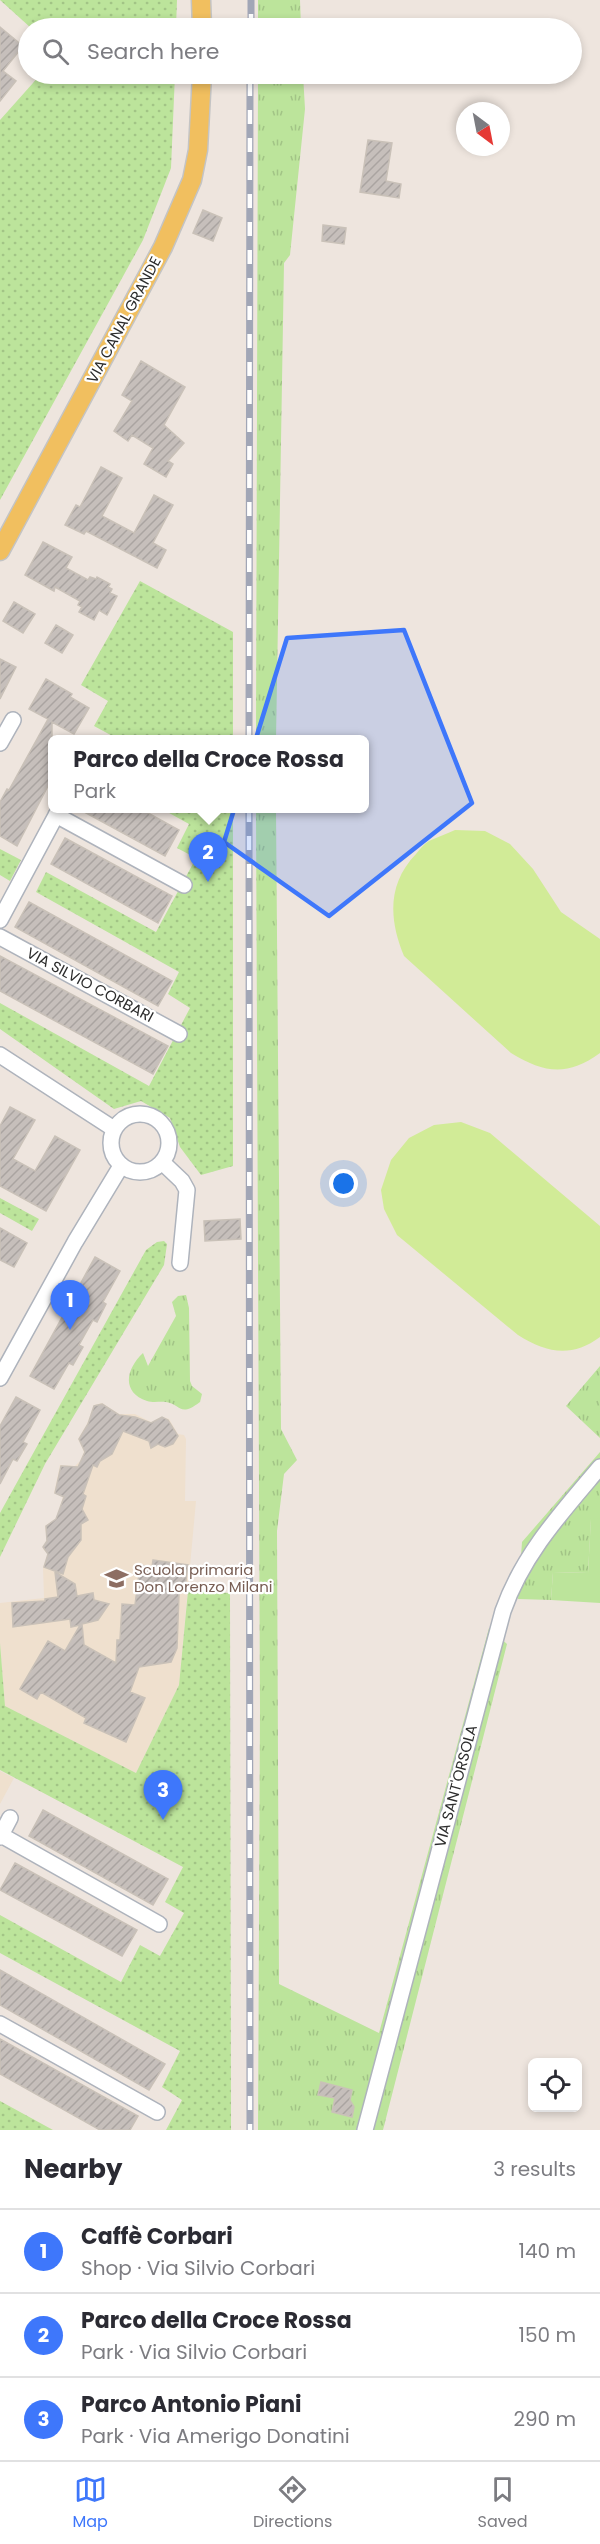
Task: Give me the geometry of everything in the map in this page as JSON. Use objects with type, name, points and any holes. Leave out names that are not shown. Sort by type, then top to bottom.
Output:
[{"type":"main road","points":[[201,0],[202,18]]},
{"type":"main road","name":"VIA CANAL GRANDE","points":[[0,551],[163,247],[192,180],[198,150],[201,84]]},
{"type":"street","points":[[0,743],[13,720]]},
{"type":"street","points":[[0,920],[57,813]]},
{"type":"street","points":[[60,813],[184,885]]},
{"type":"street","name":"VIA SILVIO CORBARI","points":[[0,937],[179,1034]]},
{"type":"street","points":[[0,1055],[114,1129]]},
{"type":"street","points":[[135,1114],[152,1116],[165,1128],[169,1145],[162,1162],[147,1172],[138,1172],[121,1166],[115,1160],[110,1144],[114,1129],[126,1117],[135,1114]]},
{"type":"street","points":[[162,1162],[182,1181],[187,1190],[180,1263]]},
{"type":"street","points":[[0,1378],[75,1242],[121,1166]]},
{"type":"street","name":"VIA SANT'ORSOLA","points":[[365,2130],[512,1585],[551,1523],[600,1467]]},
{"type":"street","points":[[10,1818],[1,1836],[159,1924]]},
{"type":"street","points":[[0,2024],[157,2112]]},
{"type":"highlighted area","points":[[404,630],[472,803],[329,916],[224,842],[287,638]]},
{"type":"shaded area","name":"Scuola primaria Don Lorenzo Milani","points":[[102,1403],[119,1414],[135,1414],[153,1423],[162,1417],[169,1419],[178,1434],[184,1435],[186,1439],[185,1501],[196,1501],[179,1685],[136,1773],[5,1706],[0,1643],[0,1603],[44,1598],[43,1567],[48,1554],[43,1549],[47,1541],[45,1526],[56,1519],[63,1497],[54,1493],[60,1465],[75,1466],[80,1461],[84,1452],[78,1439],[94,1405]]},
{"type":"shaded area","points":[[0,1771],[14,1778],[0,1804]]},
{"type":"green space","points":[[0,0],[177,0],[176,18],[20,18]]},
{"type":"green space","points":[[258,0],[300,0],[301,18],[258,18]]},
{"type":"green space","points":[[32,84],[175,84],[171,168],[143,240],[0,500],[0,120]]},
{"type":"green space","points":[[258,84],[304,84],[305,109],[290,255],[284,263],[276,735],[256,735]]},
{"type":"green space","points":[[140,581],[233,632],[233,735],[111,735],[94,726],[108,701],[81,685]]},
{"type":"green space","points":[[169,813],[233,813],[233,1166],[201,1175],[180,1147],[170,1118],[141,1101],[114,1109],[0,1029],[0,1003],[149,1086],[190,1008],[168,994],[179,972],[36,892],[46,872],[156,932],[196,858],[177,848],[189,824]]},
{"type":"green space","points":[[256,813],[276,813],[281,1429],[297,1460],[284,1474],[277,1531],[279,1984],[379,2033],[489,1628],[507,1644],[383,2130],[258,2130],[260,1710]]},
{"type":"green space","points":[[455,830],[485,831],[510,844],[533,869],[561,912],[600,939],[600,1053],[588,1061],[577,1066],[556,1070],[523,1060],[511,1053],[404,956],[395,929],[394,916],[396,890],[400,878],[425,844]]},
{"type":"green space","points":[[0,849],[21,860],[10,881],[0,875]]},
{"type":"green space","points":[[461,1122],[490,1133],[600,1226],[600,1337],[590,1344],[559,1351],[528,1341],[397,1235],[384,1209],[381,1190],[391,1160],[409,1138],[434,1125]]},
{"type":"green space","points":[[0,1198],[39,1219],[32,1231],[0,1213]]},
{"type":"green space","points":[[164,1241],[167,1244],[164,1265],[45,1464],[0,1557],[0,1513],[146,1250],[157,1242]]},
{"type":"green space","points":[[186,1295],[189,1308],[190,1381],[192,1386],[202,1394],[200,1402],[184,1410],[171,1403],[150,1402],[139,1397],[133,1392],[129,1380],[133,1366],[143,1353],[148,1366],[176,1316],[172,1302],[178,1296]]},
{"type":"green space","points":[[600,1366],[600,1438],[566,1406]]},
{"type":"green space","points":[[600,1452],[600,1519],[591,1519],[588,1573],[553,1572],[551,1600],[518,1599],[522,1542]]},
{"type":"green space","points":[[591,1518],[600,1519],[600,1603],[551,1600],[553,1572],[588,1573]]},
{"type":"green space","points":[[188,1591],[230,1593],[231,2130],[166,2130],[182,2100],[162,2087],[180,2051],[0,1953],[0,1915],[121,1982],[140,1945],[160,1956],[184,1913],[165,1902],[183,1867],[0,1770],[0,1643],[5,1706],[136,1773],[179,1685]]},
{"type":"green space","points":[[0,2101],[53,2130],[0,2130]]},
{"type":"building","points":[[0,27],[18,42],[18,52],[3,71],[16,81],[0,101]]},
{"type":"building","points":[[368,140],[392,143],[386,181],[401,184],[399,198],[360,192]]},
{"type":"building","points":[[203,210],[222,218],[213,241],[193,233]]},
{"type":"building","points":[[323,225],[346,228],[344,244],[322,241]]},
{"type":"building","points":[[141,361],[185,387],[164,425],[184,443],[168,461],[173,464],[166,477],[144,464],[153,448],[132,435],[128,441],[114,431],[132,401],[122,395]]},
{"type":"building","points":[[101,467],[122,478],[102,516],[134,533],[154,495],[173,505],[153,543],[166,550],[157,568],[86,531],[84,534],[65,525],[76,505],[80,507]]},
{"type":"building","points":[[43,542],[72,557],[66,568],[88,580],[90,577],[96,579],[97,577],[110,584],[108,587],[112,589],[110,593],[117,596],[107,615],[99,610],[94,620],[79,612],[82,607],[78,605],[80,601],[55,587],[54,591],[25,575]]},
{"type":"building","points":[[14,602],[35,614],[23,633],[3,621]]},
{"type":"building","points":[[56,625],[73,635],[62,653],[45,643]]},
{"type":"building","points":[[0,659],[16,667],[0,699]]},
{"type":"building","points":[[46,679],[72,694],[70,697],[89,708],[74,734],[52,722],[52,735],[48,735],[48,786],[17,846],[0,836],[0,802],[48,719],[29,709]]},
{"type":"building","points":[[86,813],[148,813],[179,830],[165,856]]},
{"type":"building","points":[[65,838],[172,896],[158,923],[51,864]]},
{"type":"building","points":[[29,902],[172,981],[158,1006],[15,927]]},
{"type":"building","points":[[0,956],[168,1046],[153,1074],[0,991]]},
{"type":"building","points":[[10,1107],[35,1120],[13,1159],[35,1171],[55,1136],[80,1150],[46,1211],[0,1186],[0,1126]]},
{"type":"building","points":[[240,1219],[241,1239],[205,1241],[204,1221]]},
{"type":"building","points":[[0,1228],[27,1243],[14,1267],[0,1260]]},
{"type":"building","points":[[95,1257],[120,1271],[103,1302],[106,1304],[97,1322],[93,1320],[79,1345],[83,1347],[73,1365],[69,1363],[54,1389],[30,1376]]},
{"type":"building","points":[[16,1397],[40,1410],[23,1442],[27,1444],[17,1461],[13,1459],[0,1484],[0,1426]]},
{"type":"building","points":[[102,1404],[119,1415],[135,1417],[151,1423],[162,1417],[168,1420],[178,1436],[173,1444],[165,1447],[158,1444],[151,1448],[149,1441],[123,1431],[112,1454],[100,1461],[97,1467],[93,1465],[83,1494],[86,1496],[82,1509],[88,1520],[81,1524],[81,1540],[68,1557],[63,1574],[44,1567],[48,1554],[43,1547],[47,1541],[46,1526],[56,1519],[64,1497],[55,1493],[61,1466],[78,1467],[85,1452],[79,1439],[88,1424],[94,1406]]},
{"type":"building","points":[[153,1560],[188,1565],[185,1588],[181,1587],[179,1595],[177,1648],[171,1662],[139,1667],[130,1692],[145,1698],[126,1742],[84,1723],[86,1718],[41,1692],[37,1699],[20,1689],[48,1641],[65,1651],[80,1625],[71,1627],[70,1619],[13,1627],[12,1603],[45,1601],[45,1599],[58,1597],[55,1572],[75,1584],[77,1596],[93,1593],[94,1600],[109,1604],[98,1620],[82,1624],[84,1645],[116,1663],[122,1604],[135,1605],[140,1565],[152,1567]]},
{"type":"building","points":[[43,1810],[168,1879],[153,1905],[29,1836]]},
{"type":"building","points":[[15,1863],[137,1930],[122,1956],[0,1890]]},
{"type":"building","points":[[0,1970],[165,2064],[149,2090],[0,2005]]},
{"type":"building","points":[[0,2039],[138,2116],[130,2130],[100,2130],[0,2074]]},
{"type":"building","points":[[321,2082],[352,2090],[350,2100],[354,2107],[352,2117],[332,2112],[335,2098],[318,2095]]},
{"type":"railway","points":[[251,0],[251,18]]},
{"type":"railway","points":[[249,735],[250,84]]},
{"type":"railway","points":[[249,813],[250,2130]]},
{"type":"place","name":"Parco della Croce Rossa","points":[[208,882]]},
{"type":"place","name":"Caffè Corbari","points":[[70,1330]]},
{"type":"place","name":"Scuola primaria Don Lorenzo Milani","points":[[116,1579]]},
{"type":"place","name":"Parco Antonio Piani","points":[[163,1820]]}]
